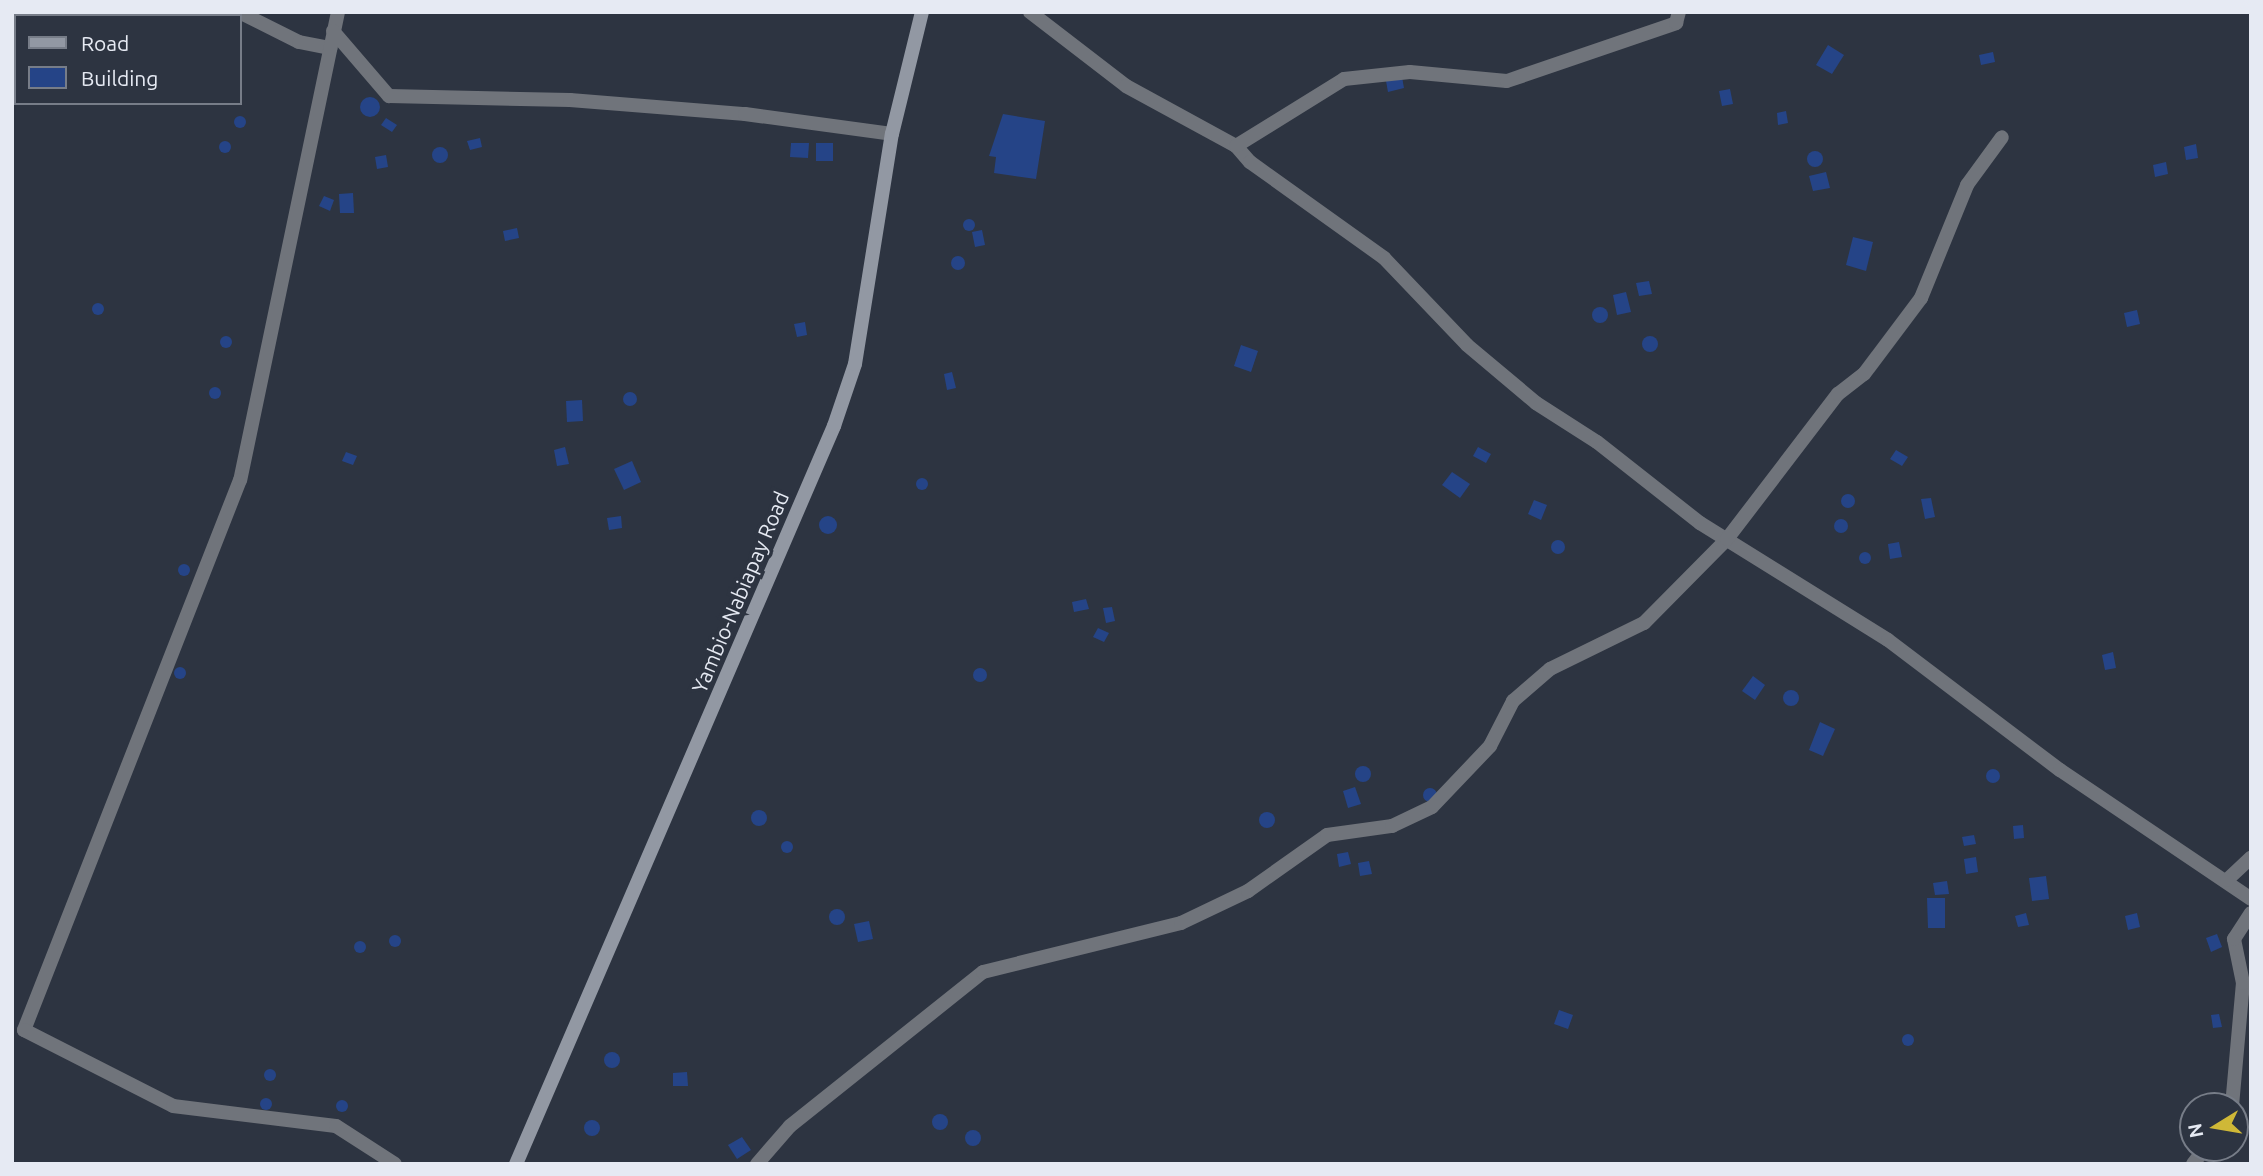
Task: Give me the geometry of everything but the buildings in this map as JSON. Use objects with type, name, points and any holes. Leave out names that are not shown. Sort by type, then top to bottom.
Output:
[{"type":"main road","name":"Yambio-Nabiapay Road","points":[[516,1164],[834,426],[855,364],[892,134],[922,12]]},
{"type":"street","points":[[239,12],[299,42],[330,48]]},
{"type":"street","points":[[338,12],[240,480],[23,1030],[173,1106],[336,1126],[395,1164]]},
{"type":"street","points":[[1030,12],[1126,86],[1236,146],[1384,258],[1467,345],[1536,403],[1727,539],[1888,640],[2060,770],[2227,880],[2251,899]]},
{"type":"street","points":[[1236,146],[1344,79],[1410,72],[1507,81],[1676,23],[1678,12]]},
{"type":"street","points":[[333,31],[389,96],[570,100],[745,114],[892,134]]},
{"type":"street","points":[[757,1164],[790,1126],[983,972],[1181,923],[1248,891],[1327,835],[1392,826],[1432,807],[1490,746],[1513,701],[1550,669],[1644,623],[1727,539],[1838,394],[1864,374],[1921,298],[1967,186],[2003,138]]},
{"type":"street","points":[[2227,880],[2251,858]]},
{"type":"street","points":[[2233,1092],[2243,983],[2234,939],[2251,913]]}]
